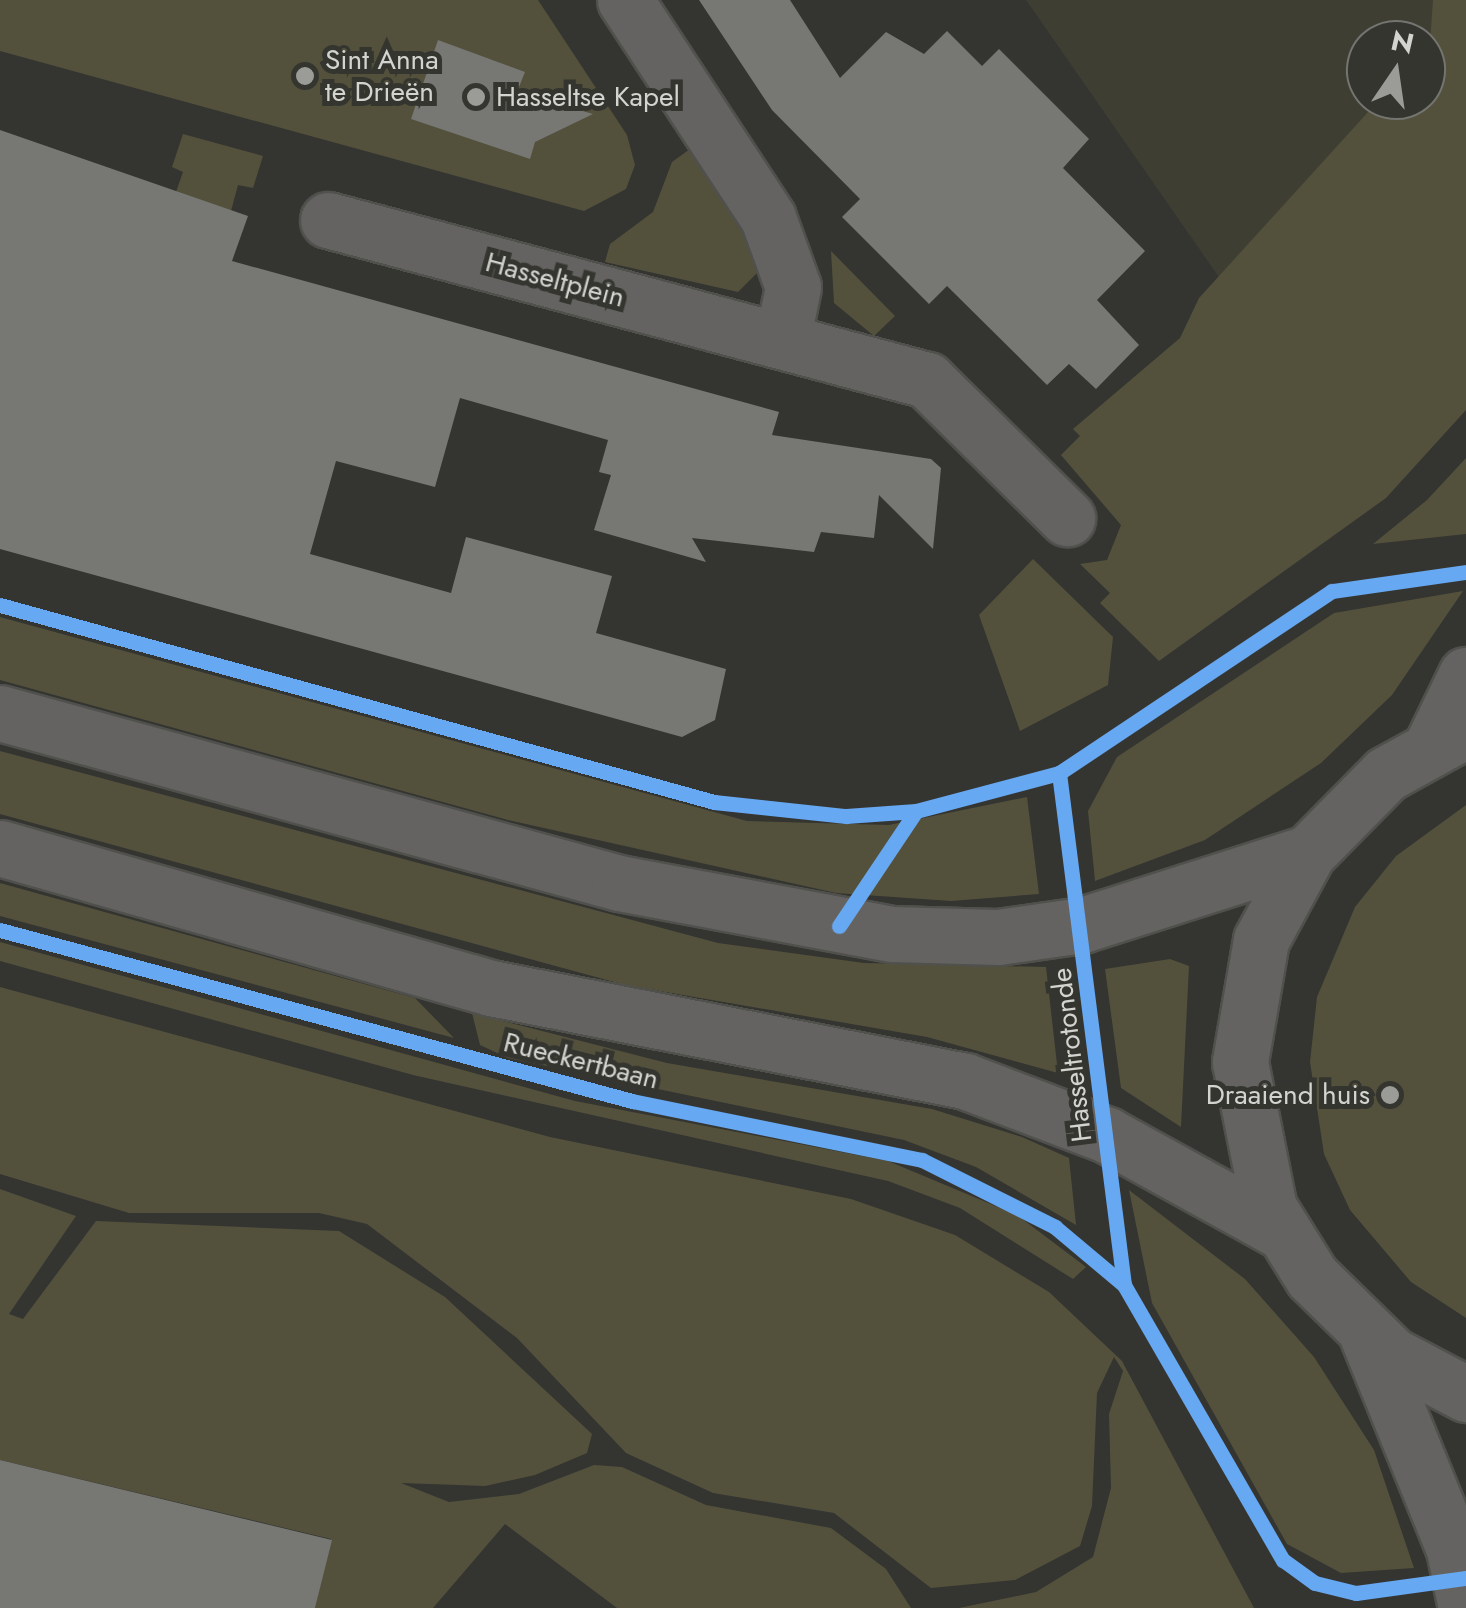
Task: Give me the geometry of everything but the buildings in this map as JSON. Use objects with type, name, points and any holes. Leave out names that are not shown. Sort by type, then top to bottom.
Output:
[{"type":"main road","points":[[625,0],[768,218],[793,287],[782,341]]},
{"type":"main road","name":"Hasseltplein","points":[[328,220],[927,380],[1067,518]]},
{"type":"main road","points":[[1466,675],[1449,738],[1364,792],[1308,852],[1261,940],[1241,1037],[1248,1136],[1283,1232],[1367,1336],[1454,1550],[1466,1608]]},
{"type":"main road","points":[[0,712],[619,883],[892,934],[998,936],[1082,925],[1308,852]]},
{"type":"main road","name":"Rueckertbaan","points":[[0,848],[491,988],[965,1080],[1107,1135],[1283,1232]]},
{"type":"main road","points":[[1367,1336],[1466,1394]]},
{"type":"shaded area","points":[[0,0],[538,0],[627,135],[635,165],[626,189],[584,211],[0,51]]},
{"type":"shaded area","points":[[1026,0],[1457,0],[1446,29],[1446,20],[1346,20],[1346,120],[1404,120],[1271,352]]},
{"type":"shaded area","points":[[1433,0],[1466,0],[1466,410],[1386,498],[1159,661],[1100,603],[1110,593],[1080,564],[1107,560],[1121,525],[1061,455],[1080,436],[1073,429],[1180,338],[1199,298],[1361,120],[1446,120],[1446,20],[1432,20]]},
{"type":"shaded area","points":[[183,134],[263,156],[253,188],[238,185],[231,211],[176,192],[183,172],[172,167]]},
{"type":"shaded area","points":[[690,149],[754,245],[757,273],[738,292],[605,262],[610,244],[653,212],[672,162]]},
{"type":"shaded area","points":[[831,251],[895,316],[874,336],[834,303]]},
{"type":"shaded area","points":[[1466,458],[1466,534],[1373,544],[1427,500]]},
{"type":"shaded area","points":[[1033,559],[1113,637],[1108,685],[1020,731],[979,615]]},
{"type":"shaded area","points":[[1463,591],[1392,695],[1321,763],[1205,840],[1095,881],[1088,811],[1117,757],[1334,613]]},
{"type":"shaded area","points":[[0,617],[747,821],[889,825],[1027,797],[1039,894],[951,901],[836,893],[508,820],[0,680]]},
{"type":"shaded area","points":[[0,751],[718,943],[864,963],[1046,967],[1058,1073],[927,1037],[625,985],[0,814]]},
{"type":"shaded area","points":[[1466,805],[1466,1318],[1411,1282],[1350,1210],[1324,1154],[1310,1062],[1317,997],[1355,907],[1396,856]]},
{"type":"shaded area","points":[[0,883],[415,998],[454,1038],[0,916]]},
{"type":"shaded area","points":[[0,942],[575,1101],[888,1161],[1017,1215],[1086,1267],[1073,1279],[960,1208],[888,1181],[413,1075],[0,961]]},
{"type":"shaded area","points":[[1170,959],[1189,966],[1181,1127],[1121,1088],[1105,969]]},
{"type":"shaded area","points":[[0,987],[550,1137],[851,1199],[955,1235],[1049,1292],[1122,1361],[1254,1608],[959,1608],[1036,1592],[1093,1557],[1111,1488],[1109,1414],[1123,1371],[1114,1357],[1097,1393],[1092,1506],[1080,1546],[1015,1580],[931,1588],[834,1513],[713,1493],[626,1453],[517,1338],[367,1224],[319,1213],[129,1213],[0,1174]]},
{"type":"shaded area","points":[[472,1013],[667,1063],[932,1109],[1022,1137],[1069,1158],[1076,1225],[976,1167],[904,1140],[508,1058],[480,1045]]},
{"type":"shaded area","points":[[0,1189],[76,1216],[9,1314],[23,1319],[96,1221],[339,1231],[445,1297],[592,1434],[587,1453],[535,1475],[485,1486],[401,1483],[449,1502],[519,1494],[594,1465],[622,1467],[706,1505],[831,1528],[886,1569],[911,1608],[617,1608],[505,1524],[433,1608],[315,1608],[331,1539],[0,1460]]},
{"type":"shaded area","points":[[1129,1190],[1245,1279],[1314,1357],[1374,1450],[1414,1568],[1341,1573],[1287,1544],[1152,1303]]},
{"type":"cycle path","points":[[0,605],[714,802],[846,816],[916,811],[1059,773],[1332,591],[1466,572]]},
{"type":"cycle path","name":"Hasseltrotonde","points":[[1059,773],[1124,1285],[1283,1560],[1315,1583],[1356,1593],[1466,1578]]},
{"type":"cycle path","points":[[839,926],[916,811]]},
{"type":"cycle path","points":[[0,930],[632,1101],[922,1160],[1055,1227],[1124,1285]]},
{"type":"place","name":"Sint Anna te Drieën","points":[[305,76]]},
{"type":"place","name":"Hasseltse Kapel","points":[[476,97]]},
{"type":"place","name":"Draaiend huis","points":[[1390,1095]]}]
